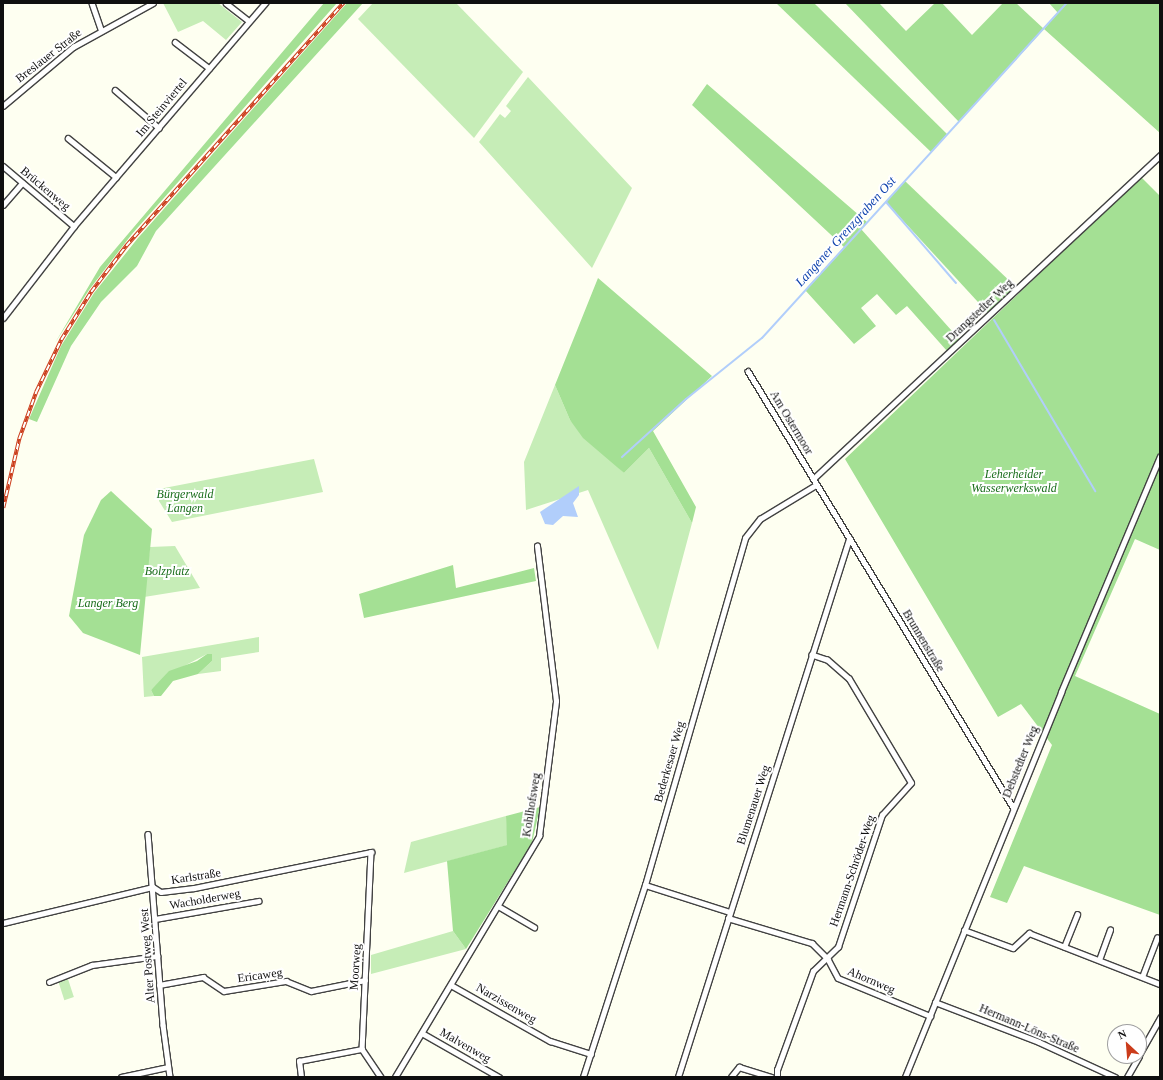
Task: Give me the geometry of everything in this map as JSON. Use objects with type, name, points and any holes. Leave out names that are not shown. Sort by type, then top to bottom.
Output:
[{"type":"street","points":[[92,3],[101,29]]},
{"type":"street","name":"Breslauer Straße","points":[[3,106],[73,47],[101,29],[152,3]]},
{"type":"street","points":[[226,3],[249,21]]},
{"type":"street","name":"Im Steinviertel","points":[[3,318],[74,226],[265,3]]},
{"type":"street","points":[[175,42],[209,68]]},
{"type":"street","points":[[115,90],[158,128]]},
{"type":"street","points":[[68,138],[116,177]]},
{"type":"street","name":"Drangstedter Weg","points":[[813,479],[1160,155]]},
{"type":"street","name":"Brückenweg","points":[[3,166],[74,226]]},
{"type":"street","points":[[3,204],[22,183]]},
{"type":"street","name":"Am Ostermoor","points":[[748,371],[816,485]]},
{"type":"street","name":"Debstedter Weg","points":[[906,1077],[1014,807],[1160,457]]},
{"type":"street","name":"Brunnenstraße","points":[[816,485],[1014,807]]},
{"type":"street","name":"Bederkesaer Weg","points":[[583,1077],[645,885],[745,538],[760,519],[816,485]]},
{"type":"street","name":"Blumenauer Weg","points":[[678,1077],[849,539]]},
{"type":"street","name":"Kohlhofsweg","points":[[395,1077],[539,836],[555,720],[554,680],[537,546]]},
{"type":"street","name":"Hermann-Schröder-Weg","points":[[777,1077],[777,1070],[813,971],[828,959],[838,948],[882,815],[909,786],[911,779],[849,679],[827,660],[812,655]]},
{"type":"street","name":"Alter Postweg West","points":[[148,834],[159,985],[170,1077]]},
{"type":"street","name":"Karlstraße","points":[[3,923],[153,887],[161,892],[194,888],[371,852]]},
{"type":"street","name":"Moorweg","points":[[362,1049],[371,852]]},
{"type":"street","points":[[645,885],[730,912]]},
{"type":"street","name":"Wacholderweg","points":[[155,919],[258,901]]},
{"type":"street","points":[[498,906],[534,927]]},
{"type":"street","points":[[1064,947],[1076,914]]},
{"type":"street","name":"Ahornweg","points":[[728,918],[812,943],[828,959],[838,978],[930,1016]]},
{"type":"street","points":[[964,930],[1013,948],[1029,933],[1160,984]]},
{"type":"street","points":[[1099,960],[1110,930]]},
{"type":"street","points":[[1142,977],[1157,938]]},
{"type":"street","points":[[49,982],[92,965],[157,956]]},
{"type":"street","name":"Ericaweg","points":[[159,985],[203,977],[224,991],[286,981],[311,991],[365,980]]},
{"type":"street","name":"Narzissenweg","points":[[451,985],[550,1041],[591,1054]]},
{"type":"street","name":"Hermann-Löns-Straße","points":[[935,1002],[1039,1042],[1115,1077]]},
{"type":"street","points":[[1147,1042],[1160,1018]]},
{"type":"street","name":"Malvenweg","points":[[422,1033],[499,1077]]},
{"type":"street","points":[[301,1077],[299,1061],[362,1049],[381,1077]]},
{"type":"street","points":[[1127,1077],[1134,1064]]},
{"type":"street","points":[[731,1077],[739,1066],[772,1077]]},
{"type":"street","points":[[121,1077],[168,1067]]},
{"type":"green space","points":[[163,3],[218,3],[242,22],[226,40],[203,21],[178,32]]},
{"type":"green space","points":[[324,3],[337,3],[132,234],[89,290],[55,343],[100,267]]},
{"type":"green space","points":[[347,3],[363,3],[156,231],[137,266],[101,302],[71,346],[37,422],[29,419],[61,346],[94,293],[138,238]]},
{"type":"green space","points":[[373,3],[456,3],[523,72],[474,138],[358,19]]},
{"type":"green space","points":[[776,3],[814,3],[947,134],[931,152]]},
{"type":"green space","points":[[845,3],[879,3],[906,31],[935,3],[942,3],[972,35],[1003,3],[1016,3],[1044,29],[959,122]]},
{"type":"green space","points":[[1049,3],[1160,3],[1160,133],[1044,29],[1058,13]]},
{"type":"green space","points":[[528,77],[632,188],[592,268],[479,142],[500,114],[505,118],[511,111],[506,106]]},
{"type":"green space","points":[[707,84],[867,222],[861,229],[960,340],[947,351],[907,306],[896,315],[877,294],[861,308],[876,326],[854,344],[805,290],[844,247],[692,105]]},
{"type":"green space","name":"Leherheider Wasserwerkswald","points":[[1141,177],[1160,196],[1160,550],[1135,539],[1075,676],[1160,714],[1160,915],[1024,866],[1007,903],[990,897],[1052,745],[1021,704],[998,717],[845,459]]},
{"type":"green space","points":[[905,181],[1017,288],[989,314],[886,202]]},
{"type":"green space","points":[[598,278],[712,376],[653,431],[696,507],[692,523],[649,448],[624,473],[583,438],[570,420],[555,385]]},
{"type":"green space","points":[[555,385],[570,420],[624,473],[649,448],[692,523],[658,650],[588,490],[526,510],[524,462]]},
{"type":"green space","name":"Bürgerwald Langen","points":[[314,459],[323,492],[172,522],[159,501],[159,489]]},
{"type":"green space","name":"Langer Berg","points":[[111,491],[152,529],[140,655],[83,633],[69,616],[84,535],[101,500]]},
{"type":"green space","name":"Bolzplatz","points":[[175,546],[200,588],[144,597],[150,547]]},
{"type":"green space","points":[[453,565],[456,588],[534,568],[536,581],[364,618],[359,594]]},
{"type":"green space","points":[[259,637],[259,652],[221,658],[221,671],[198,674],[212,661],[207,654],[167,675],[151,690],[154,696],[144,697],[142,657]]},
{"type":"green space","points":[[207,654],[212,654],[212,661],[198,674],[173,681],[161,696],[154,696],[151,690],[169,671],[197,661]]},
{"type":"green space","points":[[540,807],[532,843],[466,949],[453,931],[447,861],[507,845],[506,816]]},
{"type":"green space","points":[[506,816],[508,845],[404,873],[411,842]]},
{"type":"green space","points":[[453,931],[466,949],[371,974],[371,955]]},
{"type":"green space","points":[[68,979],[74,997],[64,1000],[58,982]]},
{"type":"water","points":[[579,486],[579,495],[573,503],[578,517],[563,516],[553,525],[545,524],[540,512]]},
{"type":"waterway","name":"Langener Grenzgraben Ost","points":[[622,457],[686,399],[762,338],[1067,3]]},
{"type":"waterway","points":[[886,202],[956,283]]},
{"type":"waterway","points":[[994,320],[1095,491]]},
{"type":"railway","points":[[3,508],[19,439],[36,392],[61,340],[91,292],[126,246],[343,3]]}]
